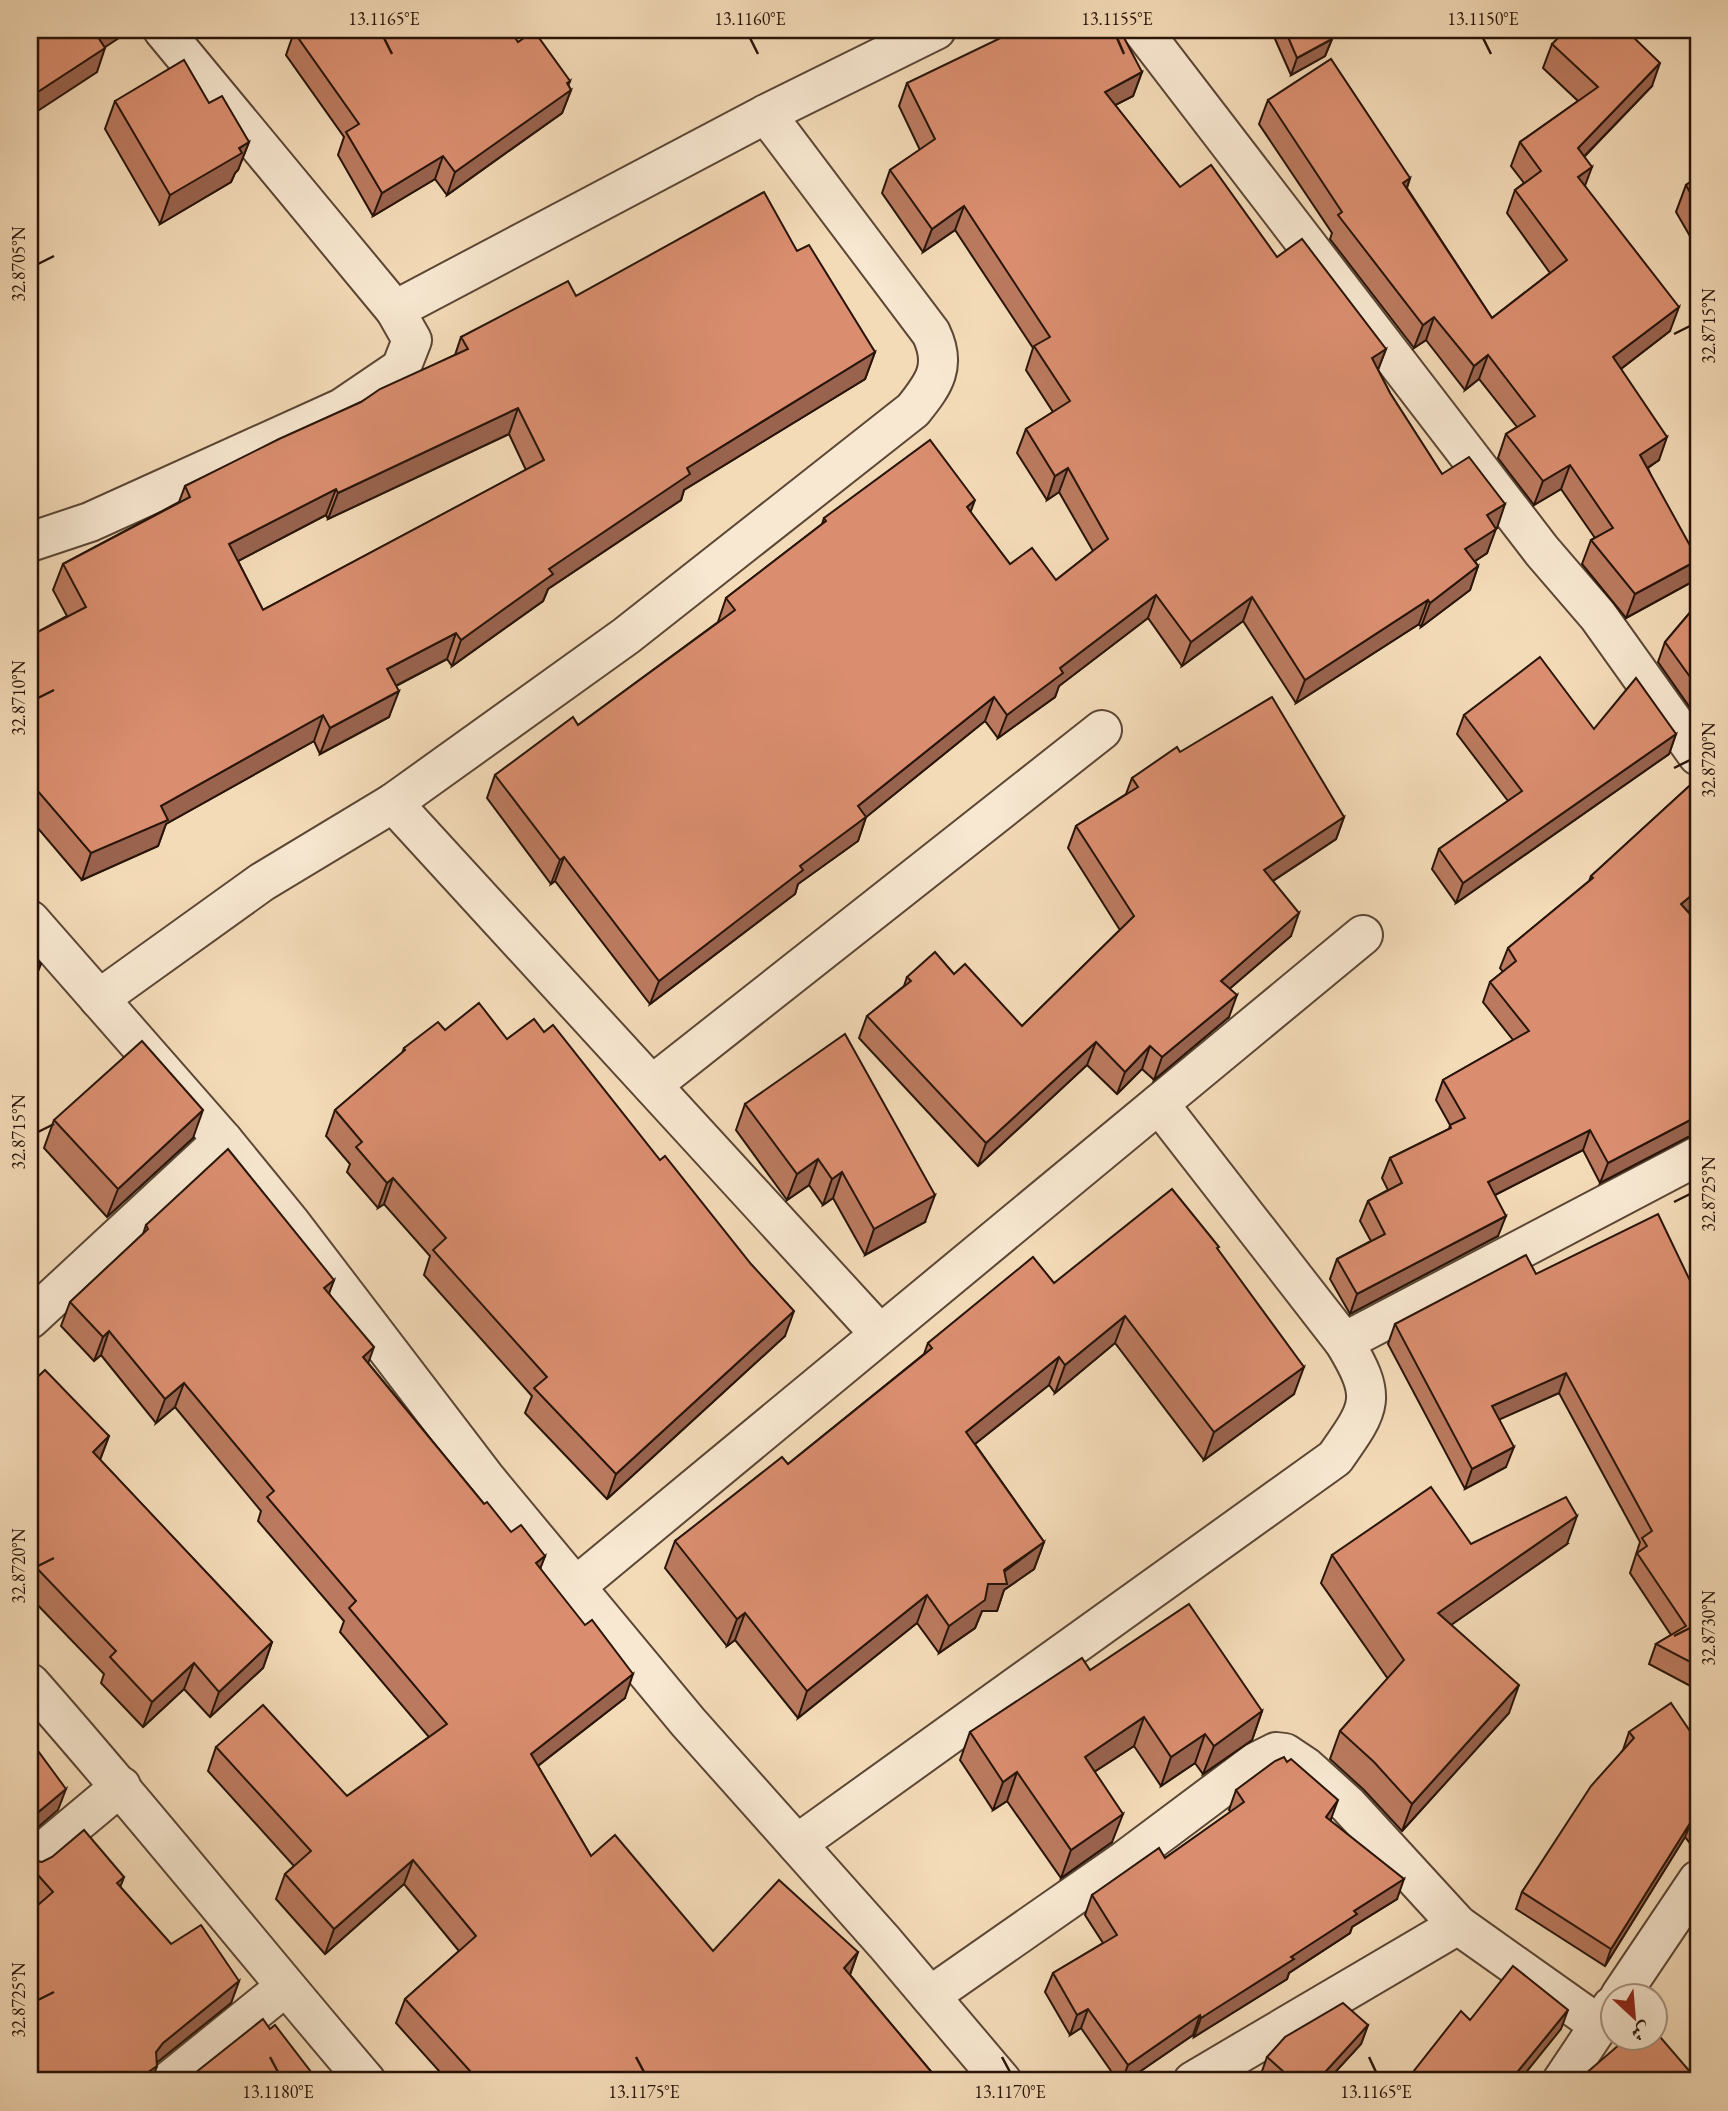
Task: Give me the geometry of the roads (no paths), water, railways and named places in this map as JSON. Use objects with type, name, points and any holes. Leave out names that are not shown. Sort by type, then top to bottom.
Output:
[{"type":"street","points":[[30,542],[90,522],[342,408],[401,368],[412,340],[395,310],[163,30]]},
{"type":"street","points":[[395,310],[766,114],[936,30]]},
{"type":"street","points":[[1142,30],[1542,551],[1598,616],[1698,756]]},
{"type":"street","points":[[99,999],[262,882],[393,803],[626,636],[913,410],[932,387],[938,366],[938,348],[931,333],[766,114]]},
{"type":"street","points":[[652,1085],[1102,730]]},
{"type":"street","points":[[393,803],[880,1334]]},
{"type":"street","points":[[30,920],[223,1140],[290,1222],[487,1480],[688,1722],[1002,2081]]},
{"type":"street","points":[[575,1587],[1363,935]]},
{"type":"street","points":[[797,1844],[1335,1458],[1361,1422],[1367,1402],[1365,1385],[1344,1342],[1159,1104]]},
{"type":"street","points":[[30,1319],[223,1140]]},
{"type":"street","points":[[1344,1342],[1698,1156]]},
{"type":"street","points":[[30,1683],[121,1786],[285,1987],[366,2081]]},
{"type":"street","points":[[930,1996],[1125,1860],[1256,1762],[1276,1752],[1285,1753],[1298,1761],[1348,1805],[1458,1924],[1598,2002]]},
{"type":"street","points":[[30,1862],[121,1786]]},
{"type":"street","points":[[1628,1982],[1698,1880]]},
{"type":"street","points":[[1193,2081],[1458,1924]]},
{"type":"street","points":[[169,2081],[285,1987]]},
{"type":"street","points":[[1562,2081],[1598,2027]]}]
